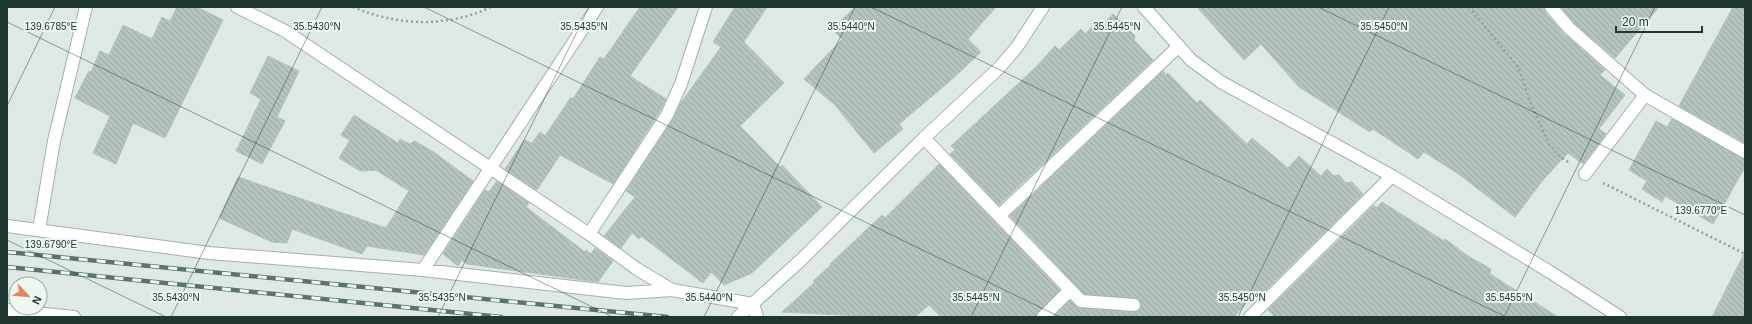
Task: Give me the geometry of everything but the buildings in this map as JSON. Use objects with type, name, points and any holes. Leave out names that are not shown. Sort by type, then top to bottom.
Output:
[{"type":"street","points":[[39,230],[54,141],[86,7]]},
{"type":"street","points":[[237,7],[285,31],[672,290]]},
{"type":"street","points":[[423,270],[597,7]]},
{"type":"street","points":[[589,234],[667,115],[681,84],[706,7]]},
{"type":"street","points":[[738,317],[802,260],[924,138],[999,68],[1017,47],[1043,7]]},
{"type":"street","points":[[1144,7],[1191,60],[1221,82],[1392,176],[1550,272],[1620,317]]},
{"type":"street","points":[[1551,7],[1569,28],[1645,95],[1745,152]]},
{"type":"street","points":[[999,216],[1179,46]]},
{"type":"street","points":[[1585,174],[1645,95]]},
{"type":"street","points":[[924,138],[1081,301],[1134,305]]},
{"type":"street","points":[[1250,317],[1392,176]]},
{"type":"street","points":[[7,226],[209,253],[423,270],[626,293],[672,290],[753,304]]},
{"type":"street","points":[[1044,317],[1070,290]]},
{"type":"street","points":[[753,304],[757,317]]},
{"type":"street","points":[[7,310],[74,317]]},
{"type":"path","points":[[353,7],[405,22],[443,22],[491,7]]},
{"type":"railway","points":[[7,252],[667,317]]},
{"type":"railway","points":[[7,267],[501,317]]}]
